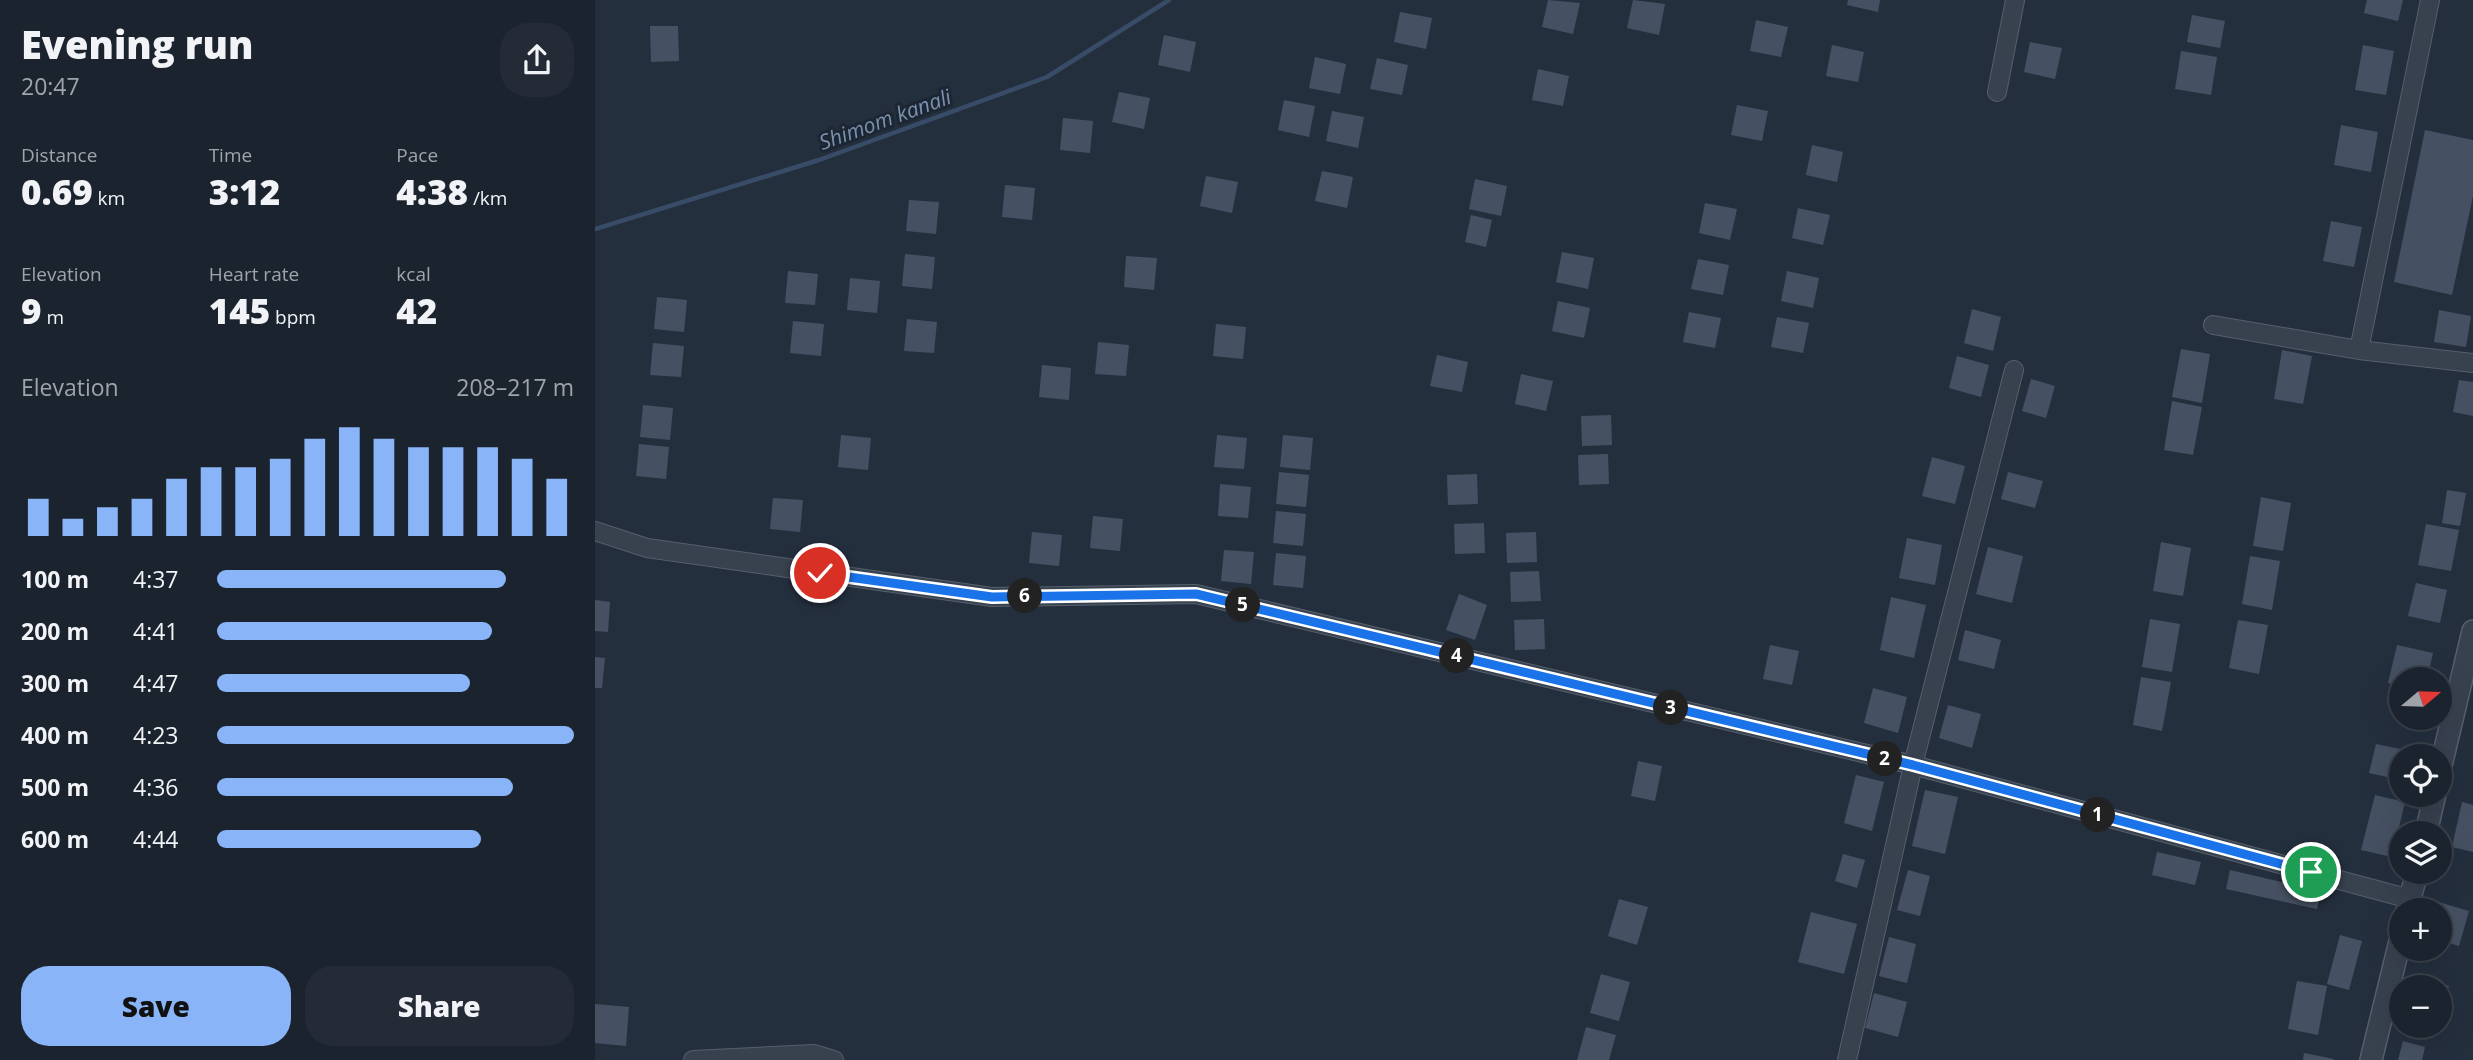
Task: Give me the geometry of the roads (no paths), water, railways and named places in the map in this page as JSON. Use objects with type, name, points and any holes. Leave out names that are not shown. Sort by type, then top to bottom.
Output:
[{"type":"street","points":[[1997,92],[2015,0]]},
{"type":"street","points":[[2359,350],[2430,0]]},
{"type":"street","points":[[2214,325],[2359,350],[2473,363]]},
{"type":"street","points":[[1847,1060],[1913,765],[2014,370]]},
{"type":"street","points":[[595,531],[647,548],[992,597],[1196,594],[1913,765],[2389,898]]},
{"type":"street","points":[[2446,744],[2473,631]]},
{"type":"street","points":[[2371,1060],[2395,961]]},
{"type":"street","points":[[693,1060],[814,1054],[834,1060]]},
{"type":"waterway","name":"Shimom kanali","points":[[595,229],[819,160],[1047,77],[1169,0]]}]
